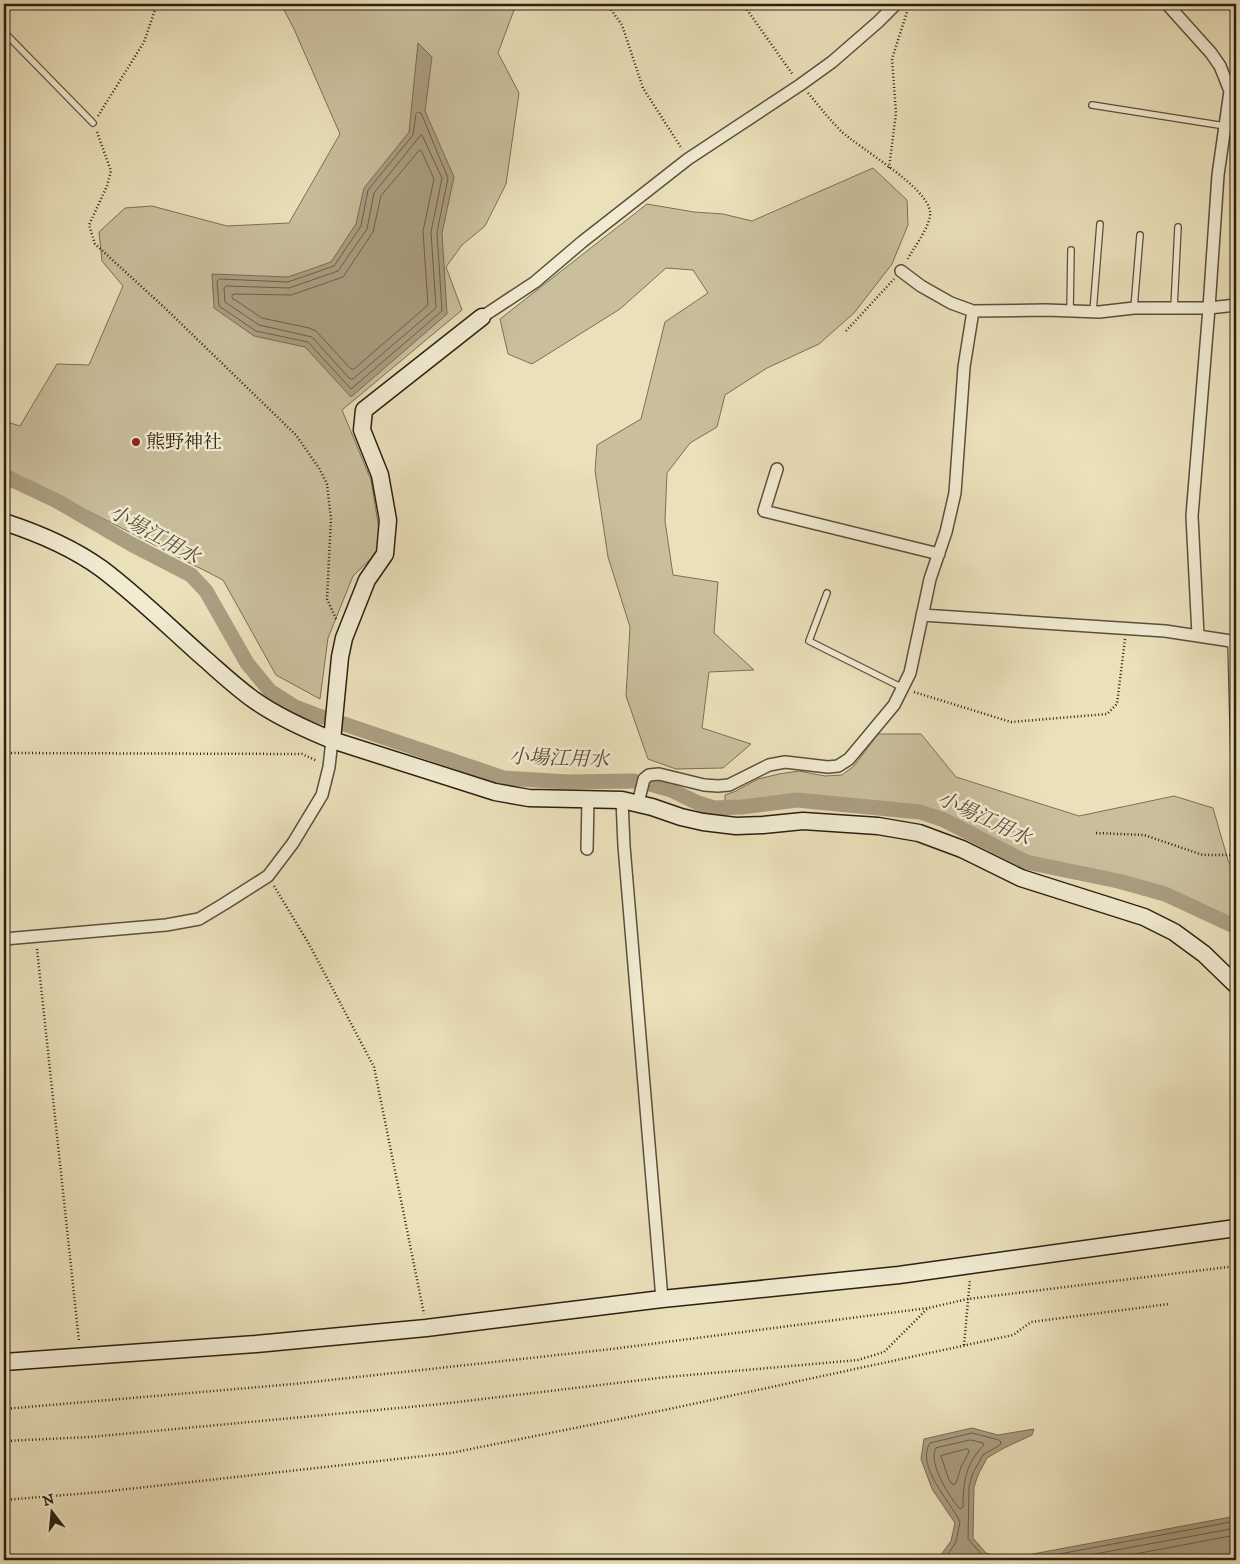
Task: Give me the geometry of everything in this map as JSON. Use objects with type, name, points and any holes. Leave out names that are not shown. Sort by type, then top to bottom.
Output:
[{"type":"street","points":[[4,939],[166,925],[199,919],[268,876],[293,843],[322,795],[329,767],[340,657],[344,638],[367,580],[385,554],[388,520],[380,475],[362,430],[364,410],[482,317],[536,282],[582,242],[688,159],[800,85],[857,41],[896,4]]},
{"type":"street","points":[[1167,4],[1211,53],[1220,66],[1230,91],[1230,127],[1218,175],[1192,516],[1198,636]]},
{"type":"street","points":[[901,270],[921,286],[951,303],[973,311],[1093,312],[1134,308],[1209,308],[1236,305]]},
{"type":"street","points":[[662,1299],[623,834],[630,801],[644,779],[649,775],[660,774],[704,785],[718,786],[729,785],[769,765],[785,762],[828,767],[838,766],[849,759],[894,705],[910,673],[930,579],[946,532],[955,493],[964,367],[973,311]]},
{"type":"street","points":[[776,469],[764,511],[938,554]]},
{"type":"street","points":[[4,522],[48,538],[101,569],[254,700],[306,730],[332,740],[495,792],[529,798],[588,798],[630,801],[703,822],[728,825],[763,825],[803,821],[878,826],[919,833],[962,850],[1021,878],[1144,917],[1174,932],[1204,954],[1236,985]]},
{"type":"street","points":[[922,615],[1165,631],[1234,641]]},
{"type":"street","points":[[587,849],[588,798]]},
{"type":"street","points":[[4,1362],[256,1344],[426,1328],[662,1299],[899,1275],[1236,1228]]},
{"type":"lane","points":[[4,32],[93,123]]},
{"type":"lane","points":[[1092,105],[1230,127]]},
{"type":"lane","points":[[1093,312],[1100,224]]},
{"type":"lane","points":[[1174,308],[1178,227]]},
{"type":"lane","points":[[1134,308],[1140,235]]},
{"type":"lane","points":[[1070,311],[1071,250]]},
{"type":"lane","points":[[827,593],[809,641],[903,688]]},
{"type":"lane","points":[[1234,641],[1236,834]]},
{"type":"path","points":[[157,4],[144,42],[120,83],[93,123],[111,171],[108,186],[89,225],[95,244],[166,309],[296,434],[319,468],[326,484],[331,519],[327,599],[344,638]]},
{"type":"path","points":[[607,4],[622,25],[643,88],[688,159]]},
{"type":"path","points":[[743,4],[800,85],[842,132],[907,182],[926,200],[930,212],[930,220],[901,270],[846,331]]},
{"type":"path","points":[[889,168],[896,113],[892,59],[909,4]]},
{"type":"path","points":[[903,688],[1011,722],[1107,714],[1117,704],[1126,628]]},
{"type":"path","points":[[4,753],[302,754],[329,767]]},
{"type":"path","points":[[1096,833],[1144,835],[1203,855],[1236,855]]},
{"type":"path","points":[[268,876],[309,944],[374,1067],[426,1328]]},
{"type":"path","points":[[36,936],[81,1357]]},
{"type":"path","points":[[964,1345],[971,1265]]},
{"type":"path","points":[[4,1409],[294,1384],[612,1349],[928,1308],[968,1298],[1236,1266]]},
{"type":"path","points":[[4,1500],[110,1491],[451,1453],[674,1408],[1013,1335],[1031,1322],[1169,1304]]},
{"type":"path","points":[[4,1441],[90,1437],[441,1404],[667,1377],[858,1360],[884,1352],[928,1308]]},
{"type":"shaded area","points":[[281,4],[470,4],[471,7],[484,4],[513,4],[514,10],[498,53],[519,93],[506,184],[485,226],[462,245],[446,267],[462,310],[342,410],[371,480],[382,548],[353,576],[328,638],[320,699],[276,675],[223,580],[4,468],[4,421],[20,426],[57,364],[89,365],[123,286],[102,261],[99,232],[125,208],[152,206],[227,226],[289,223],[340,134],[294,29]]},
{"type":"shaded area","points":[[873,168],[907,200],[908,225],[892,264],[854,313],[819,344],[767,368],[725,395],[717,427],[690,443],[667,473],[665,521],[673,575],[718,582],[714,633],[754,670],[709,672],[702,728],[751,744],[723,768],[676,769],[648,759],[626,696],[630,627],[608,557],[595,471],[597,445],[641,419],[665,322],[708,293],[693,270],[666,268],[620,309],[532,364],[508,354],[500,319],[647,204],[694,212],[723,214],[752,221]]},
{"type":"shaded area","points":[[878,734],[921,734],[956,777],[1079,816],[1174,796],[1213,808],[1228,860],[1236,876],[1236,923],[1165,892],[1029,858],[946,815],[919,809],[788,795],[753,803],[725,805],[725,795],[758,779],[799,771],[825,776],[842,775],[854,766]]},
{"type":"water","points":[[418,43],[432,57],[425,111],[454,177],[442,233],[447,314],[351,397],[305,347],[254,336],[214,308],[212,274],[288,277],[331,262],[356,224],[364,188],[409,132]]},
{"type":"water","points":[[972,1428],[998,1435],[1034,1429],[1032,1435],[987,1458],[978,1475],[974,1487],[973,1538],[986,1553],[1006,1559],[1236,1516],[1236,1560],[937,1560],[951,1541],[955,1523],[932,1489],[921,1459],[924,1439]]},
{"type":"waterway","name":"小場江用水","points":[[4,476],[57,501],[131,544],[191,575],[206,591],[247,663],[270,691],[295,707],[322,717]]},
{"type":"waterway","name":"小場江用水","points":[[341,723],[504,778],[568,782],[634,781]]},
{"type":"waterway","name":"小場江用水","points":[[650,784],[671,790],[698,803],[714,808],[742,807],[797,800],[920,812],[944,820],[1026,862],[1118,881],[1165,894],[1236,927]]},
{"type":"place","name":"熊野神社","points":[[136,442]]}]
